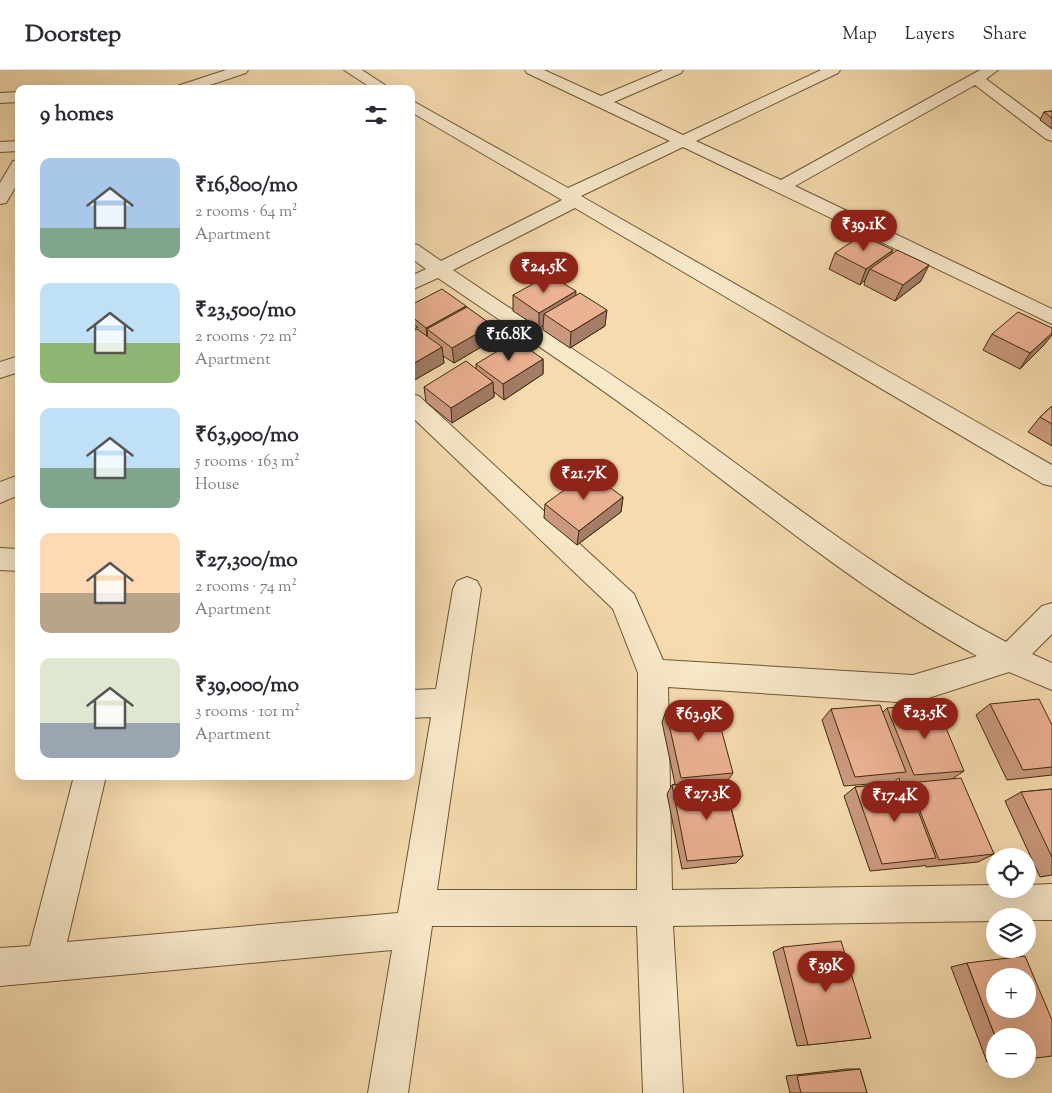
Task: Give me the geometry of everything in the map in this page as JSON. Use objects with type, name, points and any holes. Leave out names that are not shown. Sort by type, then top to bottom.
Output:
[{"type":"street","points":[[186,85],[241,70]]},
{"type":"street","points":[[351,70],[377,85]]},
{"type":"street","points":[[532,70],[782,186],[1052,317]]},
{"type":"street","points":[[601,102],[676,70]]},
{"type":"street","points":[[415,282],[572,198],[833,70]]},
{"type":"street","points":[[782,186],[983,73],[1052,136]]},
{"type":"street","points":[[0,98],[15,97]]},
{"type":"street","points":[[415,107],[1052,477]]},
{"type":"street","points":[[0,147],[15,146]]},
{"type":"street","points":[[0,199],[15,172]]},
{"type":"street","points":[[415,251],[655,417],[883,585],[1008,660],[1052,677]]},
{"type":"street","points":[[0,371],[15,364]]},
{"type":"street","points":[[415,407],[624,602],[653,673],[655,908],[663,1093]]},
{"type":"street","points":[[0,493],[15,486]]},
{"type":"street","points":[[0,560],[15,560]]},
{"type":"street","points":[[388,1093],[467,589]]},
{"type":"street","points":[[653,673],[913,688],[1008,660],[1052,615]]},
{"type":"street","points":[[415,704],[450,702]]},
{"type":"street","points":[[44,963],[89,780]]},
{"type":"street","points":[[0,967],[416,919],[655,908],[1052,902]]},
{"type":"building","points":[[1052,111],[1052,118],[1044,112]]},
{"type":"building","points":[[862,235],[893,250],[866,269],[835,253]]},
{"type":"building","points":[[897,250],[929,265],[903,285],[870,269]]},
{"type":"building","points":[[549,275],[576,291],[539,313],[513,295]]},
{"type":"building","points":[[442,289],[466,306],[426,328],[415,319],[415,303]]},
{"type":"building","points":[[580,293],[607,310],[571,332],[544,314]]},
{"type":"building","points":[[467,307],[492,325],[452,348],[427,329]]},
{"type":"building","points":[[1018,312],[1052,328],[1052,333],[1030,353],[992,334]]},
{"type":"building","points":[[417,329],[442,347],[415,363],[415,330]]},
{"type":"building","points":[[516,340],[543,359],[503,384],[476,364]]},
{"type":"building","points":[[466,361],[493,382],[451,408],[424,387]]},
{"type":"building","points":[[1052,406],[1052,424],[1040,417]]},
{"type":"building","points":[[589,472],[623,497],[579,531],[545,504]]},
{"type":"building","points":[[1039,699],[1052,725],[1052,767],[1023,770],[990,704]]},
{"type":"building","points":[[936,704],[964,771],[914,775],[887,708]]},
{"type":"building","points":[[880,705],[906,772],[855,777],[831,709]]},
{"type":"building","points":[[715,706],[733,773],[681,778],[666,711]]},
{"type":"building","points":[[961,778],[991,848],[986,848],[986,855],[939,860],[909,783]]},
{"type":"building","points":[[724,780],[743,856],[687,861],[672,785]]},
{"type":"building","points":[[907,782],[936,858],[882,864],[855,787]]},
{"type":"building","points":[[1052,789],[1052,857],[1021,792]]},
{"type":"building","points":[[841,941],[871,1038],[808,1045],[783,947]]},
{"type":"building","points":[[1026,958],[1030,968],[986,968],[986,1013],[967,963]]},
{"type":"building","points":[[1036,982],[1052,1020],[1052,1056],[1036,1058],[1036,1028],[992,1028],[988,1018],[1036,1018]]},
{"type":"building","points":[[860,1069],[867,1093],[801,1093],[797,1076]]}]
